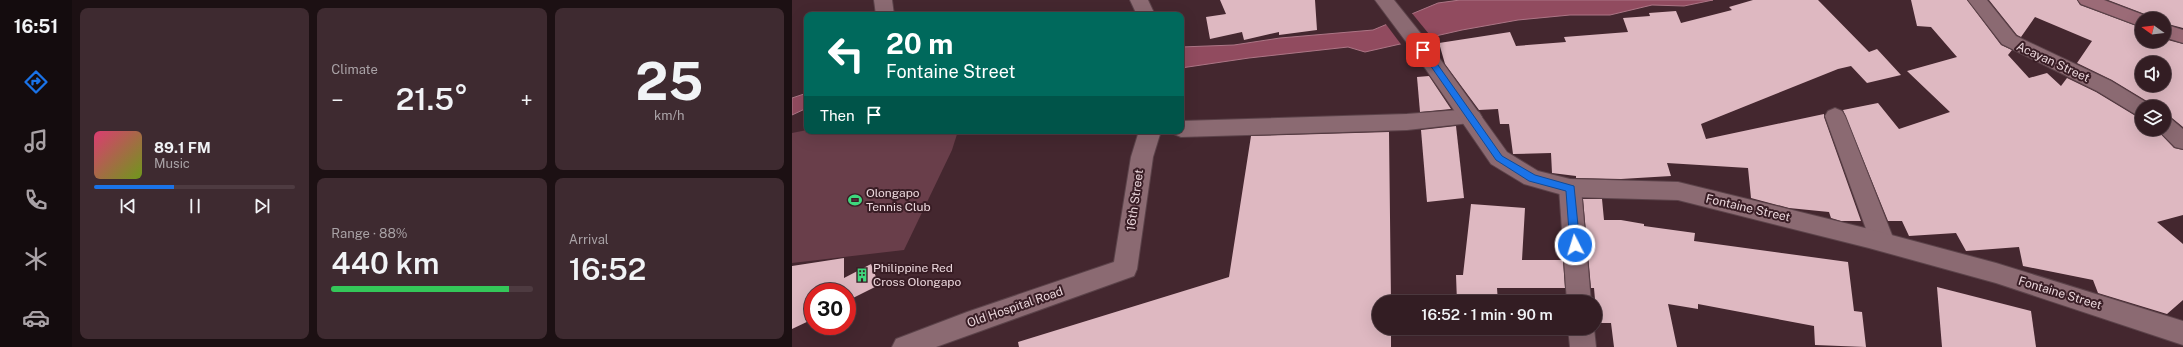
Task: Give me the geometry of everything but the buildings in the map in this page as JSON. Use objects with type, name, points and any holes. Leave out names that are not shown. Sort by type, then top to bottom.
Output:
[{"type":"main road","points":[[2087,0],[2135,18]]},
{"type":"main road","points":[[2171,33],[2183,37]]},
{"type":"street","points":[[883,0],[885,12]]},
{"type":"street","points":[[1139,0],[1145,12]]},
{"type":"street","name":"Acayan Street","points":[[1977,0],[2009,40],[2025,50],[2104,86],[2135,105]]},
{"type":"street","name":"Fontaine Street","points":[[1389,7],[1423,50],[1472,117],[1499,158],[1532,178],[1570,188],[1646,188],[1678,191],[1882,240],[2077,297],[2183,333]]},
{"type":"street","points":[[1835,116],[1882,240]]},
{"type":"street","points":[[1184,128],[1407,122],[1472,117]]},
{"type":"street","points":[[2171,130],[2183,141]]},
{"type":"street","name":"16th Street","points":[[1125,269],[1142,156],[1149,134]]},
{"type":"street","points":[[1570,188],[1578,295]]},
{"type":"street","name":"Old Hospital Road","points":[[905,347],[967,323],[1125,269]]},
{"type":"street","points":[[1582,335],[1583,347]]},
{"type":"shaded area","points":[[1460,0],[1713,0],[1684,6],[1652,5],[1610,15],[1570,15],[1518,20],[1462,30],[1365,52],[1348,47],[1249,58],[1184,68],[1184,47],[1234,45],[1280,38],[1373,30],[1438,3]]},
{"type":"shaded area","points":[[804,94],[804,109],[792,115],[792,98]]},
{"type":"shaded area","name":"Olongapo Tennis Club","points":[[804,131],[804,134],[957,134],[952,150],[904,250],[792,263],[792,133]]},
{"type":"pier","points":[[1411,12],[1433,39],[1403,47],[1385,23]]},
{"type":"place","name":"Olongapo Tennis Club","points":[[855,200]]},
{"type":"place","name":"Philippine Red Cross Olongapo","points":[[862,275]]},
{"type":"route","points":[[1423,50],[1472,117],[1499,158],[1532,178],[1570,188],[1575,245]]}]
